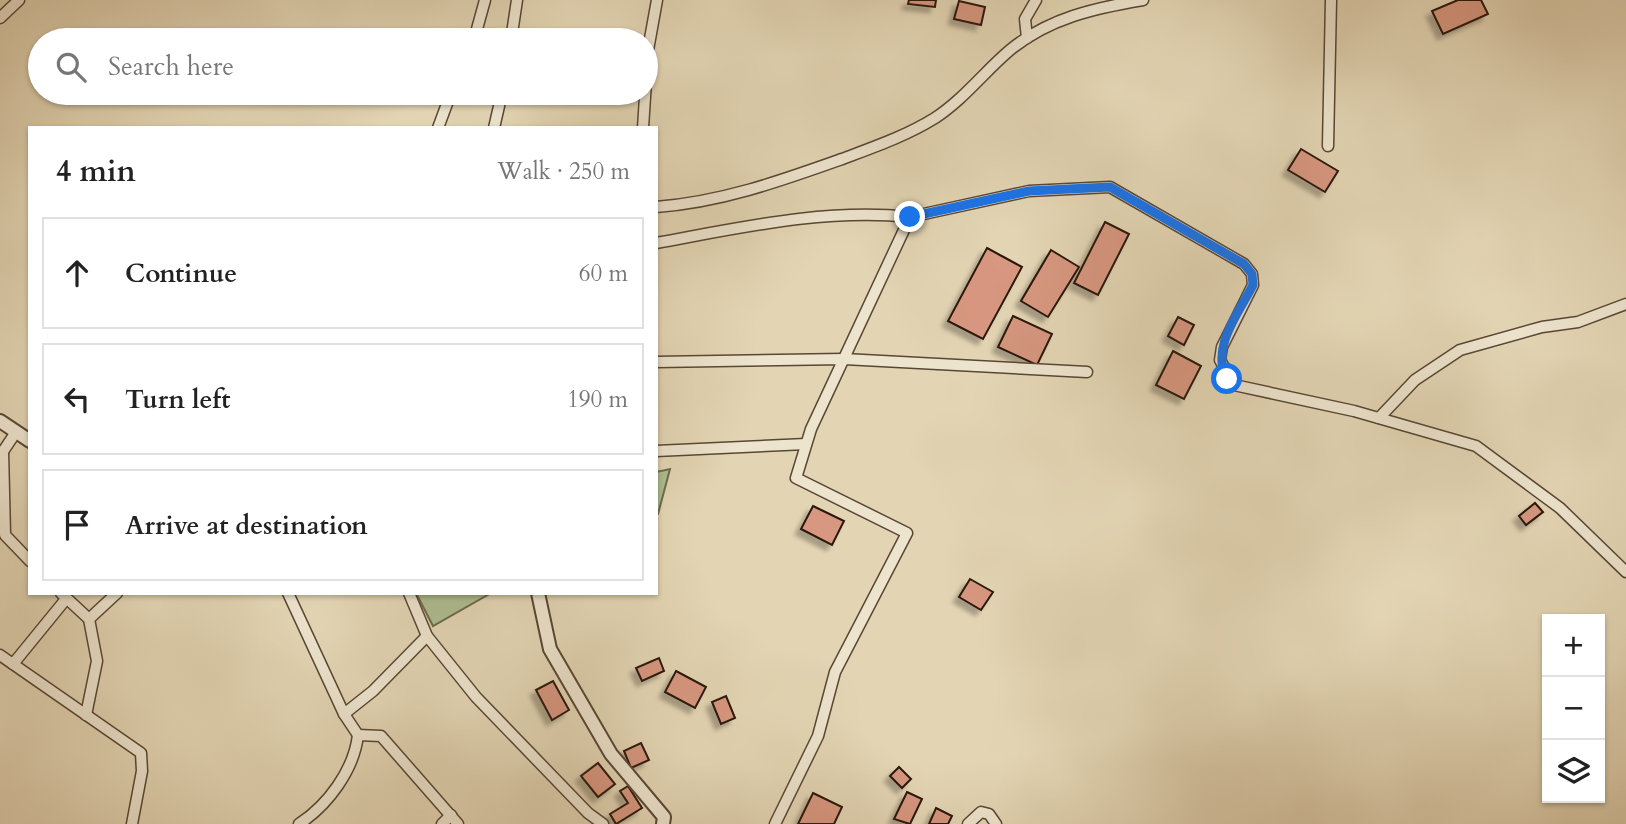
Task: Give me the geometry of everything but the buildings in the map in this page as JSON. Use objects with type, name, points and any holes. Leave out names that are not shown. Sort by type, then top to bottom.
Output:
[{"type":"street","points":[[0,18],[19,0]]},
{"type":"street","points":[[477,28],[485,0]]},
{"type":"street","points":[[514,28],[517,0]]},
{"type":"street","points":[[652,28],[657,0]]},
{"type":"street","points":[[1027,38],[1026,19],[1036,0]]},
{"type":"street","points":[[658,206],[710,200],[763,187],[905,134],[951,107],[1027,38],[1082,12],[1143,0]]},
{"type":"street","points":[[1328,146],[1331,0]]},
{"type":"street","points":[[439,126],[447,105]]},
{"type":"street","points":[[494,126],[499,105]]},
{"type":"street","points":[[643,126],[644,105]]},
{"type":"street","points":[[658,243],[810,218],[880,214],[910,217],[1029,191],[1110,187],[1244,264],[1252,274],[1253,285],[1222,347],[1220,360],[1234,385],[1379,418],[1476,446],[1560,508],[1626,572]]},
{"type":"street","points":[[775,824],[818,736],[835,672],[906,533],[796,478],[806,444],[910,217]]},
{"type":"street","points":[[1379,418],[1415,380],[1460,350],[1542,327],[1578,322],[1626,304]]},
{"type":"street","points":[[658,362],[844,359],[1087,372]]},
{"type":"street","points":[[0,421],[28,439]]},
{"type":"street","points":[[0,546],[5,536],[2,454],[16,432]]},
{"type":"street","points":[[658,451],[806,444]]},
{"type":"street","points":[[5,536],[28,559]]},
{"type":"street","points":[[89,618],[115,595]]},
{"type":"street","points":[[289,595],[344,714],[358,735],[357,747],[342,780],[326,801],[299,824]]},
{"type":"street","points":[[409,595],[427,636],[476,697],[588,813],[603,824]]},
{"type":"street","points":[[538,595],[550,649],[611,754],[664,817],[663,824]]},
{"type":"street","points":[[13,664],[63,596],[89,618],[97,661],[86,715]]},
{"type":"street","points":[[344,714],[373,691],[427,636]]},
{"type":"street","points":[[0,655],[141,753],[142,771],[132,824]]},
{"type":"street","points":[[358,735],[381,736],[458,824]]},
{"type":"street","points":[[968,824],[981,812],[989,814],[996,824]]},
{"type":"street","points":[[442,824],[451,815]]},
{"type":"green space","points":[[670,469],[658,514],[658,472]]},
{"type":"green space","points":[[417,595],[487,595],[433,626]]},
{"type":"route","points":[[910,217],[1029,191],[1110,187],[1244,264],[1252,274],[1253,285],[1222,347],[1220,360],[1227,379]]}]
